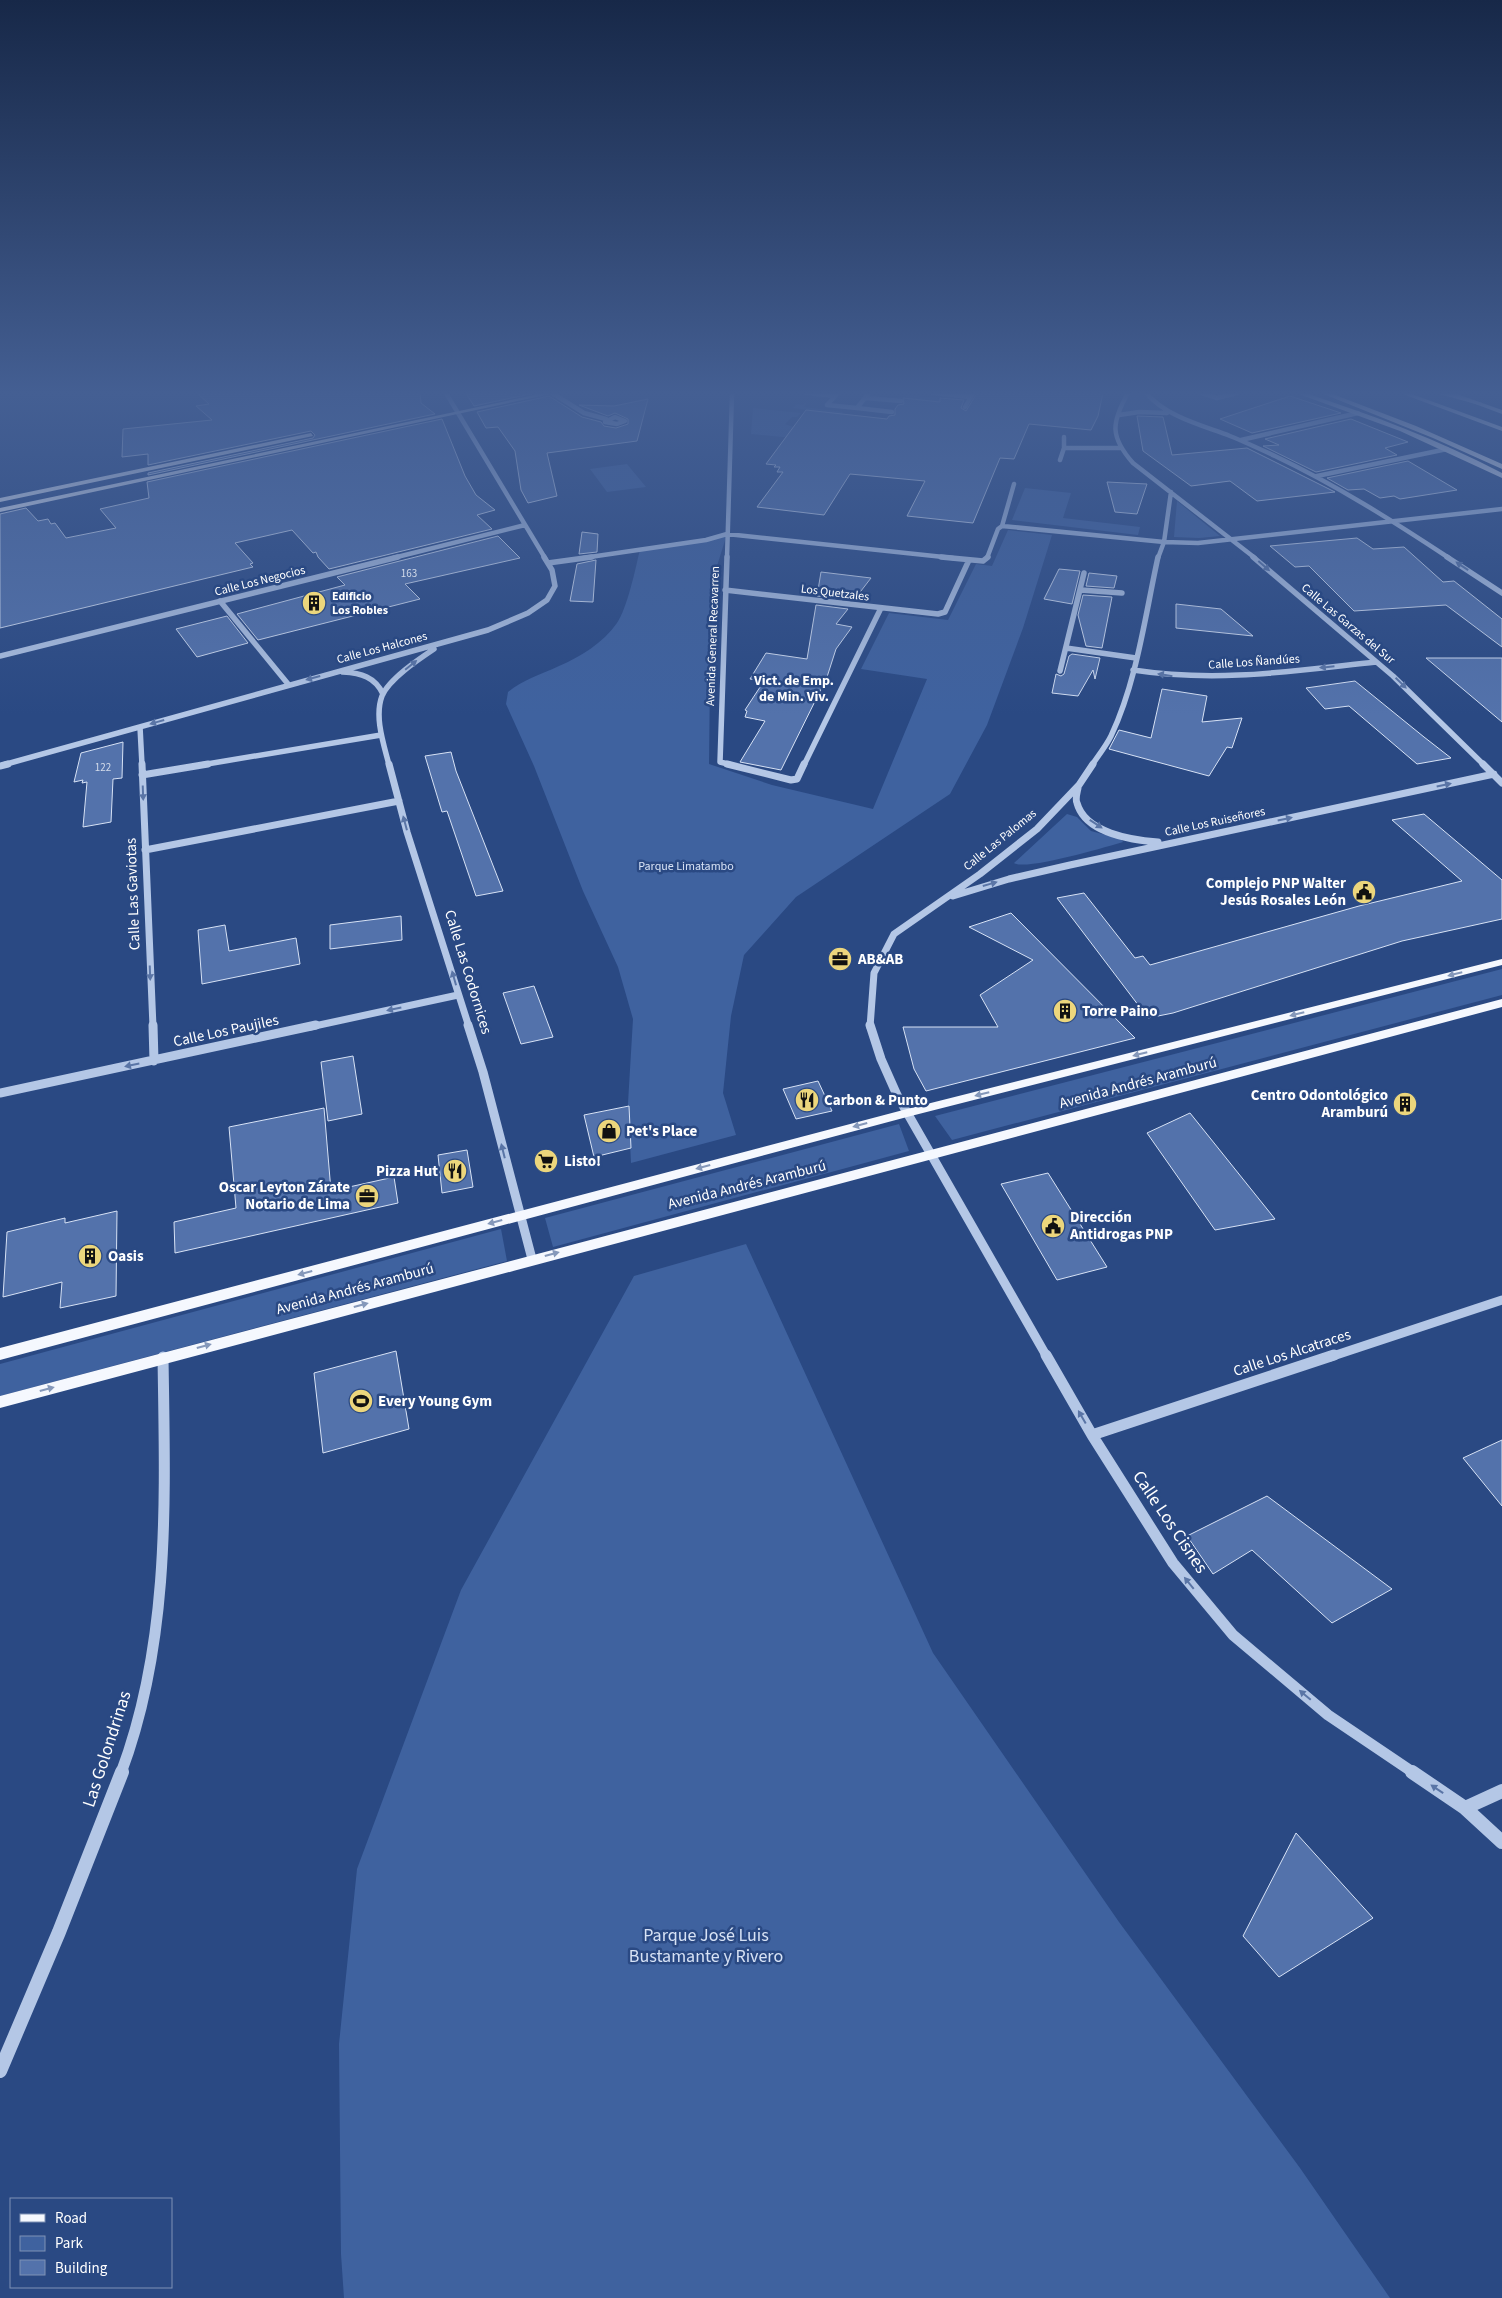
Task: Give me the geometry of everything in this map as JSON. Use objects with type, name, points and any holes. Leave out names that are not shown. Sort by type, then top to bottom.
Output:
[{"type":"main road","points":[[0,510],[46,500]]},
{"type":"main road","name":"Avenida Andrés Aramburú","points":[[0,1354],[907,1113],[1502,962]]},
{"type":"main road","name":"Avenida Andrés Aramburú","points":[[0,1402],[707,1212],[931,1155],[1502,1004]]},
{"type":"street","name":"Calle Los Halcones","points":[[0,766],[288,684],[445,643],[504,624],[542,604],[550,596],[555,586],[554,575],[548,563],[510,500]]},
{"type":"street","name":"Avenida General Recavarren","points":[[719,761],[728,500]]},
{"type":"street","points":[[548,563],[706,540],[727,534],[969,560],[986,560],[998,529],[1002,526],[1009,500]]},
{"type":"street","name":"Calle Las Palomas","points":[[931,1155],[907,1113],[881,1059],[869,1023],[874,973],[894,934],[980,874],[1025,839],[1079,785],[1110,737],[1133,670],[1159,552],[1164,542],[1170,500]]},
{"type":"street","name":"Calle Las Garzas del Sur","points":[[1182,500],[1234,540],[1393,676],[1502,783]]},
{"type":"street","points":[[1358,500],[1395,522],[1502,593]]},
{"type":"street","points":[[1002,526],[1164,542],[1198,543],[1502,509]]},
{"type":"street","name":"Calle Los Negocios","points":[[0,656],[525,525]]},
{"type":"street","name":"Los Quetzales","points":[[725,590],[942,613],[945,612],[969,560]]},
{"type":"street","points":[[1060,671],[1084,573]]},
{"type":"street","points":[[1081,590],[1122,594]]},
{"type":"street","points":[[220,601],[288,684]]},
{"type":"street","points":[[719,761],[794,780],[797,779],[881,608]]},
{"type":"street","points":[[334,672],[356,674],[372,679],[380,685],[383,694],[409,666],[445,643]]},
{"type":"street","points":[[1066,648],[1136,658]]},
{"type":"street","name":"Calle Los Ñandúes","points":[[1133,670],[1174,676],[1216,677],[1245,676],[1376,662]]},
{"type":"street","name":"Calle Las Codornices","points":[[383,694],[380,704],[381,735],[399,801],[483,1072],[532,1259]]},
{"type":"street","name":"Calle Las Gaviotas","points":[[140,727],[154,1061]]},
{"type":"street","points":[[142,775],[381,735]]},
{"type":"street","name":"Calle Los Ruiseñores","points":[[943,899],[1009,879],[1181,840],[1494,774]]},
{"type":"street","points":[[1079,785],[1076,794],[1076,804],[1082,814],[1093,824],[1108,832],[1144,842],[1181,840]]},
{"type":"street","points":[[145,850],[399,801]]},
{"type":"street","name":"Calle Los Paujiles","points":[[0,1093],[458,995]]},
{"type":"street","name":"Calle Los Cisnes","points":[[931,1155],[1092,1435],[1173,1563],[1233,1635],[1328,1715],[1465,1808],[1502,1842]]},
{"type":"street","name":"Calle Los Alcatraces","points":[[1092,1435],[1502,1300]]},
{"type":"street","name":"Las Golondrinas","points":[[0,2071],[46,1965],[126,1760],[139,1718],[156,1628],[162,1576],[164,1519],[163,1358]]},
{"type":"street","points":[[1465,1808],[1502,1790]]},
{"type":"green space","points":[[1020,500],[1069,500],[1063,518],[1140,527],[1138,535],[1012,520]]},
{"type":"green space","points":[[1177,501],[1220,536],[1199,538],[1174,537]]},
{"type":"green space","name":"Parque Limatambo","points":[[1008,530],[1052,535],[1023,628],[987,725],[950,794],[796,897],[744,955],[731,1016],[723,1093],[736,1135],[631,1163],[628,1103],[633,1019],[618,967],[583,891],[534,766],[506,704],[508,692],[526,680],[583,654],[605,637],[621,617],[631,588],[640,549],[706,540],[727,534],[711,585],[709,764],[772,785],[873,809],[927,679],[861,669],[889,613],[948,620],[976,564],[992,566]]},
{"type":"green space","points":[[1067,814],[1077,817],[1091,831],[1121,839],[1123,842],[1049,861],[1021,865],[1014,863]]},
{"type":"green space","points":[[1502,969],[1502,995],[952,1140],[935,1116]]},
{"type":"green space","points":[[899,1124],[909,1151],[553,1247],[545,1218]]},
{"type":"green space","points":[[501,1229],[507,1261],[0,1396],[0,1364]]},
{"type":"green space","name":"Parque José Luis Bustamante y Rivero","points":[[746,1244],[933,1653],[1119,1922],[1300,2168],[1390,2298],[344,2298],[341,2254],[339,2044],[357,1869],[461,1590],[634,1276]]},
{"type":"building","points":[[139,500],[483,500],[495,510],[477,515],[492,529],[329,569],[316,552],[313,553],[292,530],[235,543],[253,563],[250,564],[253,567],[0,628],[0,514],[26,508],[38,521],[48,519],[51,524],[55,523],[66,538],[116,528],[100,509]]},
{"type":"building","points":[[527,500],[539,500],[528,503]]},
{"type":"building","points":[[762,500],[833,500],[824,515],[757,507]]},
{"type":"building","points":[[915,500],[982,500],[973,523],[907,516]]},
{"type":"building","points":[[1112,500],[1142,500],[1137,514],[1115,512]]},
{"type":"building","points":[[582,532],[598,534],[597,552],[579,554]]},
{"type":"building","points":[[498,536],[520,558],[405,584],[420,599],[258,640],[237,614],[345,585],[337,577]]},
{"type":"building","points":[[1357,538],[1373,549],[1404,547],[1443,582],[1454,581],[1502,619],[1502,647],[1446,605],[1354,611],[1309,566],[1295,567],[1270,546]]},
{"type":"building","points":[[596,560],[593,602],[570,601],[577,564]]},
{"type":"building","points":[[1059,569],[1080,571],[1072,604],[1044,599]]},
{"type":"building","points":[[821,572],[871,578],[854,600],[817,596]]},
{"type":"building","points":[[1089,573],[1117,576],[1114,588],[1086,586]]},
{"type":"building","points":[[1083,595],[1112,597],[1102,648],[1086,646],[1078,615]]},
{"type":"building","points":[[1176,604],[1221,609],[1253,636],[1176,628]]},
{"type":"building","points":[[816,605],[848,609],[836,624],[852,627],[836,649],[827,677],[781,770],[740,762],[765,721],[745,717],[747,711],[745,710],[764,681],[750,679],[766,653],[807,659]]},
{"type":"building","points":[[227,616],[248,643],[197,657],[176,629]]},
{"type":"building","points":[[1072,654],[1100,658],[1095,679],[1093,670],[1078,696],[1052,693],[1056,674],[1061,676],[1064,674],[1069,656]]},
{"type":"building","points":[[1426,658],[1502,658],[1502,722]]},
{"type":"building","points":[[1355,681],[1451,758],[1417,764],[1349,706],[1325,709],[1306,688]]},
{"type":"building","points":[[1162,689],[1207,696],[1202,722],[1242,718],[1232,748],[1227,747],[1209,776],[1109,749],[1119,730],[1151,738]]},
{"type":"building","points":[[123,742],[122,778],[113,779],[111,822],[83,827],[87,782],[82,783],[83,780],[74,782],[81,753]]},
{"type":"building","points":[[451,752],[456,771],[503,891],[476,896],[447,811],[442,812],[425,756]]},
{"type":"building","points":[[1424,814],[1502,880],[1502,919],[1402,941],[1173,1013],[1148,1018],[1057,898],[1084,893],[1135,958],[1143,956],[1150,965],[1359,906],[1462,881],[1392,820]]},
{"type":"building","points":[[1011,913],[1135,1038],[926,1091],[914,1069],[903,1027],[998,1027],[980,995],[1033,960],[969,927]]},
{"type":"building","points":[[401,916],[402,940],[330,949],[330,925]]},
{"type":"building","points":[[225,925],[229,951],[296,938],[300,964],[202,984],[198,930]]},
{"type":"building","points":[[534,986],[553,1037],[521,1044],[503,993]]},
{"type":"building","points":[[353,1056],[362,1114],[328,1121],[321,1062]]},
{"type":"building","name":"Carbon & Punto","points":[[818,1081],[832,1111],[796,1119],[783,1089]]},
{"type":"building","name":"Pet's Place","points":[[629,1106],[631,1148],[594,1157],[584,1115]]},
{"type":"building","points":[[324,1108],[331,1191],[394,1177],[398,1203],[175,1253],[174,1222],[236,1208],[229,1127]]},
{"type":"building","points":[[1190,1113],[1275,1219],[1215,1230],[1147,1133]]},
{"type":"building","name":"Pizza Hut","points":[[467,1150],[473,1187],[442,1193],[438,1155]]},
{"type":"building","name":"Dirección Antidrogas PNP","points":[[1048,1173],[1107,1267],[1057,1280],[1001,1184]]},
{"type":"building","points":[[117,1211],[116,1296],[60,1308],[62,1282],[3,1297],[7,1232],[65,1218],[65,1223]]},
{"type":"building","name":"Every Young Gym","points":[[396,1351],[409,1429],[323,1453],[314,1373]]},
{"type":"building","points":[[1502,1440],[1502,1506],[1463,1458]]},
{"type":"building","points":[[1267,1496],[1392,1589],[1332,1623],[1252,1550],[1213,1574],[1187,1536]]},
{"type":"building","points":[[1296,1833],[1373,1918],[1279,1977],[1243,1936]]},
{"type":"place","name":"Edificio Los Robles","points":[[314,603]]},
{"type":"place","name":"Complejo PNP Walter Jesús Rosales León","points":[[1364,892]]},
{"type":"place","name":"AB&AB","points":[[840,959]]},
{"type":"place","name":"Torre Paino","points":[[1065,1011]]},
{"type":"place","name":"Carbon & Punto","points":[[807,1100]]},
{"type":"place","name":"Centro Odontológico Aramburú","points":[[1405,1104]]},
{"type":"place","name":"Pet's Place","points":[[609,1131]]},
{"type":"place","name":"Listo!","points":[[546,1161]]},
{"type":"place","name":"Pizza Hut","points":[[455,1171]]},
{"type":"place","name":"Oscar Leyton Zárate Notario de Lima","points":[[367,1196]]},
{"type":"place","name":"Dirección Antidrogas PNP","points":[[1053,1226]]},
{"type":"place","name":"Oasis","points":[[90,1256]]},
{"type":"place","name":"Every Young Gym","points":[[361,1401]]},
{"type":"district","name":"Vict. de Emp. de Min. Viv.","points":[[794,690]]}]
